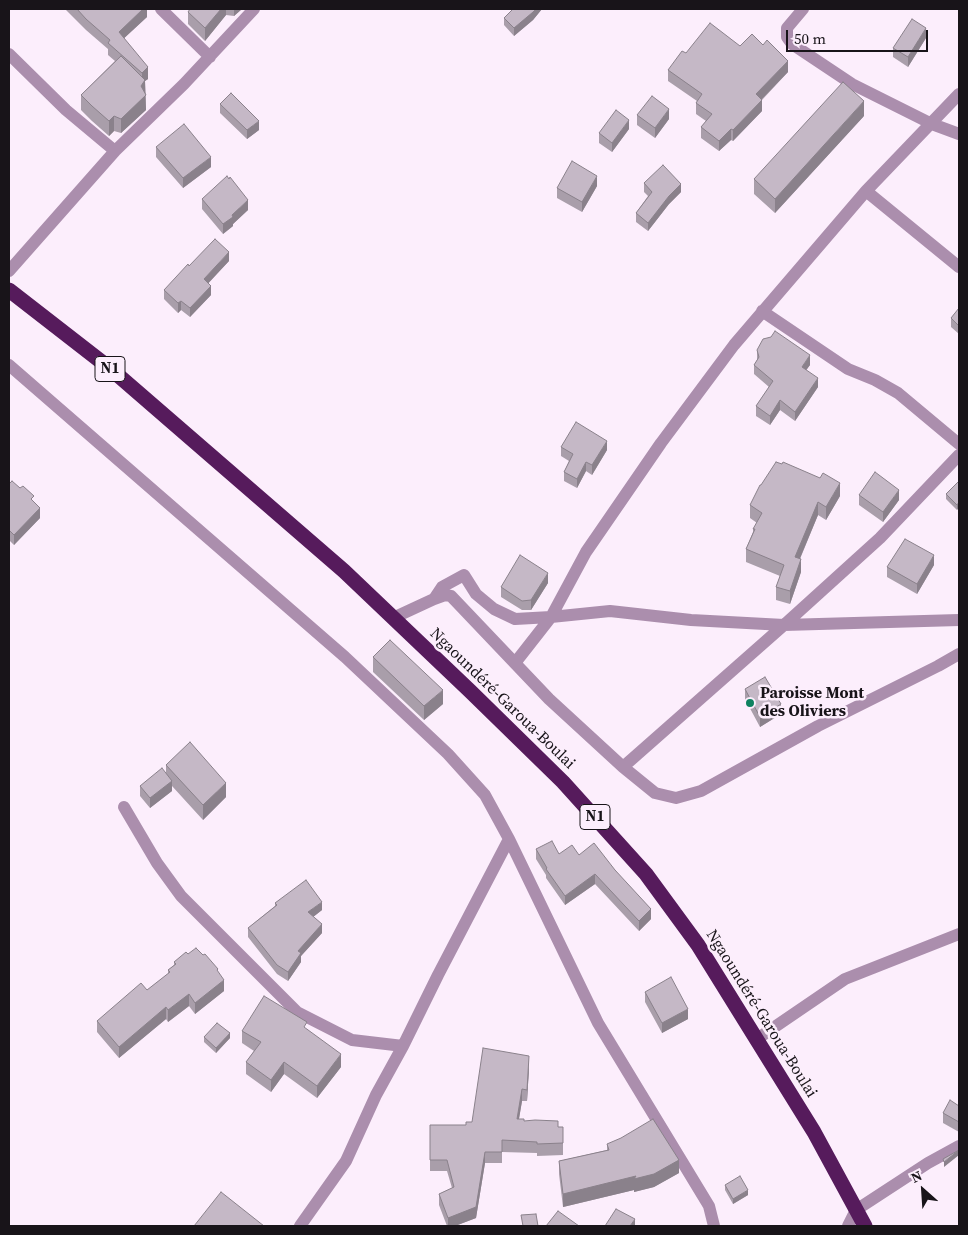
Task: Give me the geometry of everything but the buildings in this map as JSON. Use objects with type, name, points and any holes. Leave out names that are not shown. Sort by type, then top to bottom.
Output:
[{"type":"highway","name":"Ngaoundéré-Garoua-Boulai","points":[[9,290],[112,370],[344,571],[563,782],[646,874],[698,945],[814,1132],[865,1226]]},
{"type":"street","points":[[161,9],[210,57]]},
{"type":"street","points":[[9,271],[116,151],[184,84],[254,9]]},
{"type":"street","points":[[803,9],[788,28],[787,37],[792,44],[852,84],[932,124],[959,134]]},
{"type":"street","points":[[9,54],[66,110],[116,151]]},
{"type":"street","points":[[515,663],[551,617],[586,552],[656,451],[734,345],[866,190],[959,94]]},
{"type":"street","points":[[866,190],[959,267]]},
{"type":"street","points":[[762,312],[848,369],[875,380],[898,393],[959,444]]},
{"type":"street","points":[[9,365],[345,656],[448,754],[485,795],[509,839],[598,1023],[709,1206],[714,1226]]},
{"type":"street","points":[[623,767],[880,538],[959,455]]},
{"type":"street","points":[[434,599],[442,587],[464,576],[476,594],[494,609],[515,619],[610,611],[691,620],[784,625],[959,620]]},
{"type":"street","points":[[393,618],[434,599],[446,595],[451,596],[549,699],[623,767],[654,792],[676,798],[701,791],[818,726],[959,654]]},
{"type":"street","points":[[124,807],[157,863],[181,896],[297,1012],[352,1040],[403,1046]]},
{"type":"street","points":[[300,1226],[346,1161],[376,1095],[509,839]]},
{"type":"street","points":[[757,1039],[845,979],[959,934]]},
{"type":"street","points":[[848,1226],[856,1210],[928,1163],[959,1146]]},
{"type":"place","name":"Paroisse Mont des Oliviers","points":[[750,703]]}]
